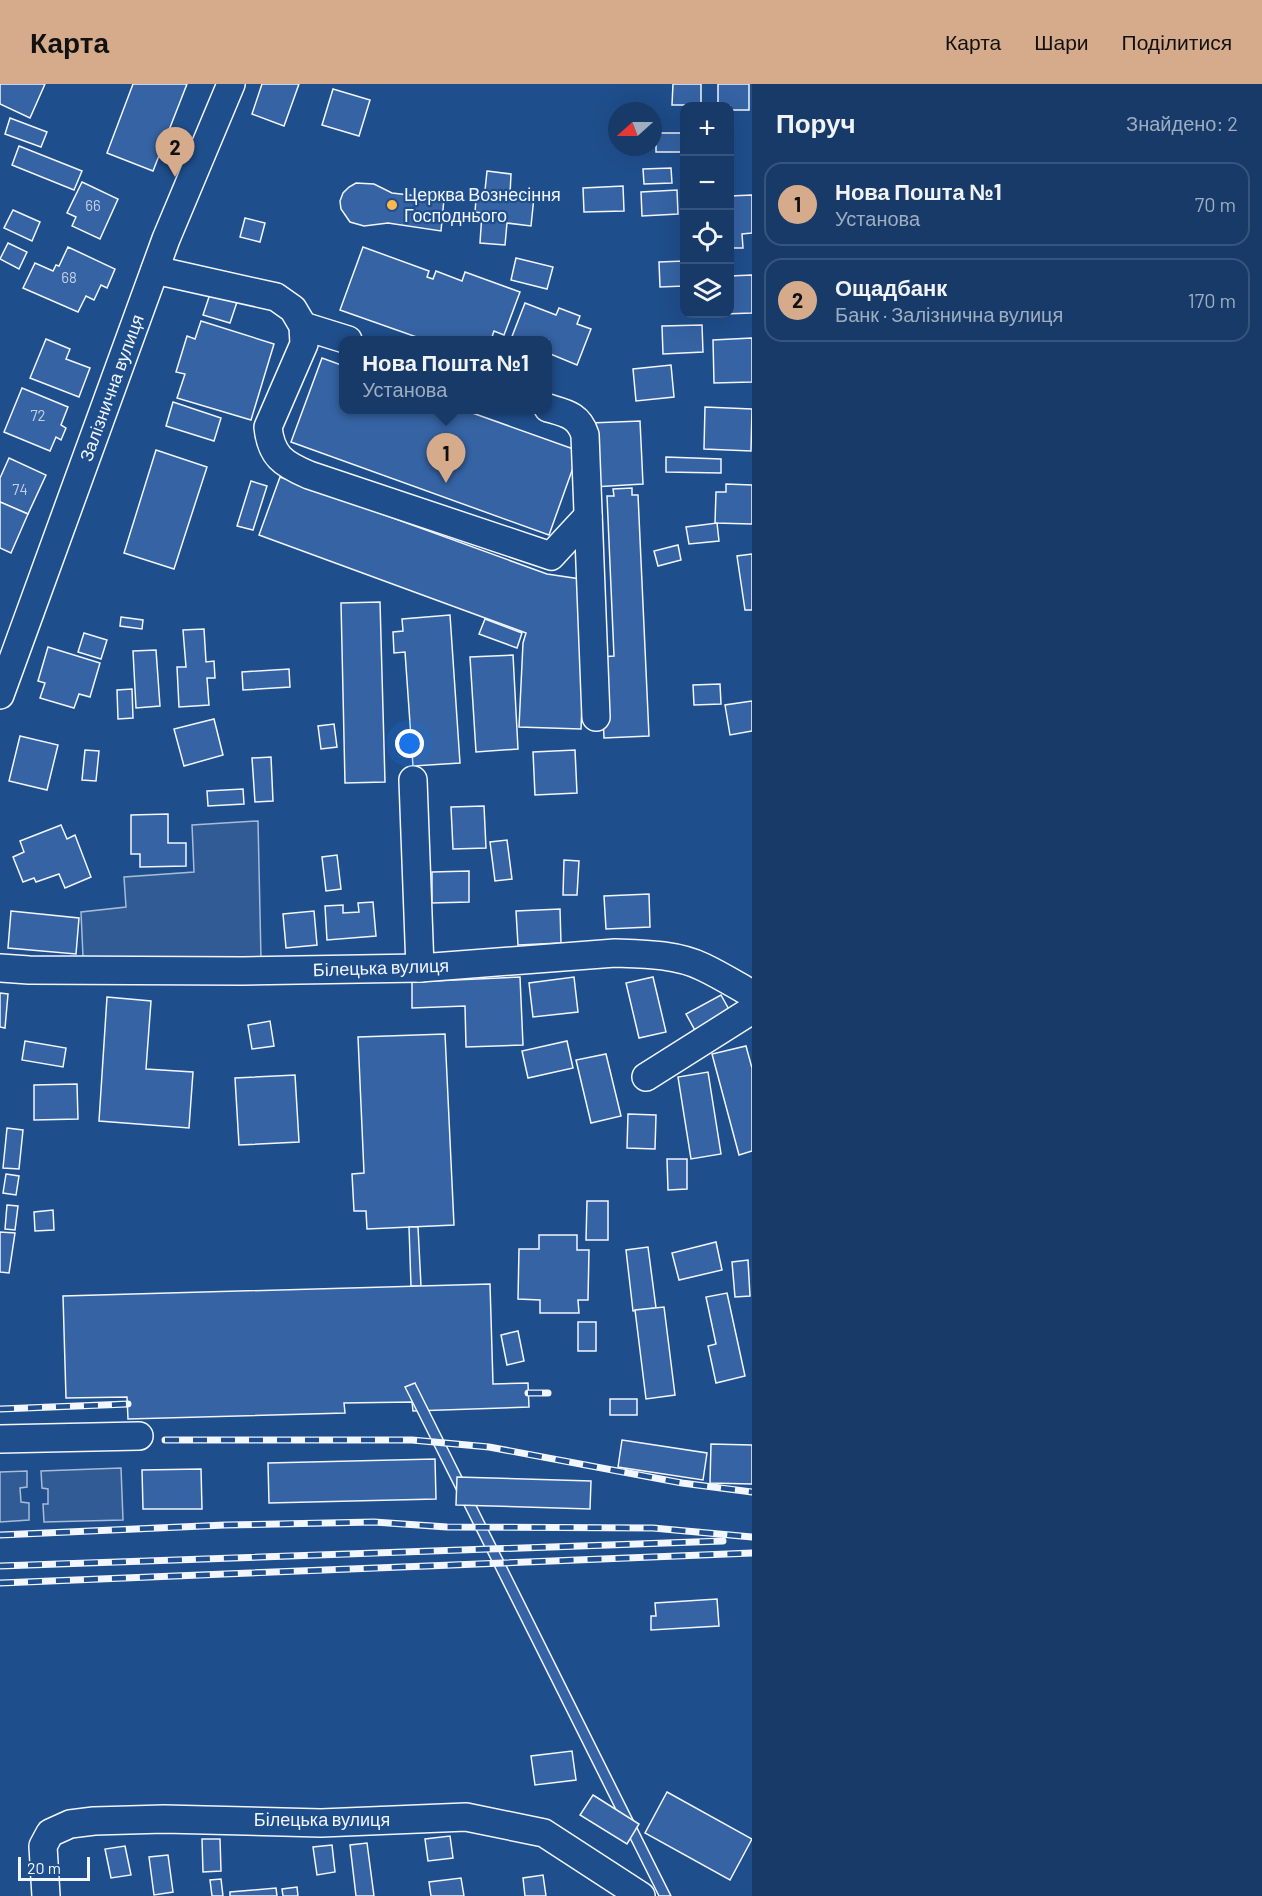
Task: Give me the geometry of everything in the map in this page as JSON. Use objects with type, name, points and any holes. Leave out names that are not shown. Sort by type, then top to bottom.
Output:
[{"type":"street","name":"Залізнична вулиця","points":[[0,695],[155,270],[231,84]]},
{"type":"street","points":[[155,270],[276,297],[293,309],[303,326],[304,344],[268,427],[274,451],[289,466],[309,475],[551,556],[588,516]]},
{"type":"street","points":[[303,326],[339,337]]},
{"type":"street","points":[[552,409],[571,415],[583,427],[585,435],[596,717]]},
{"type":"street","points":[[413,780],[420,968]]},
{"type":"street","name":"Білецька вулиця","points":[[0,968],[232,971],[420,968],[615,953],[679,960],[701,966],[752,994]]},
{"type":"street","points":[[646,1077],[752,1010]]},
{"type":"street","points":[[0,1439],[139,1437]]},
{"type":"street","name":"Білецька вулиця","points":[[46,1896],[43,1846],[50,1833],[70,1824],[164,1819],[321,1823],[466,1817],[544,1833],[641,1896]]},
{"type":"shaded area","points":[[258,821],[261,959],[83,957],[81,912],[126,907],[124,877],[194,872],[192,825]]},
{"type":"shaded area","points":[[121,1468],[123,1520],[44,1522],[43,1504],[48,1504],[48,1489],[42,1488],[41,1471]]},
{"type":"shaded area","points":[[27,1471],[27,1487],[20,1488],[21,1502],[29,1503],[29,1520],[0,1522],[0,1472]]},
{"type":"building","points":[[0,84],[45,84],[30,118],[0,104]]},
{"type":"building","points":[[133,84],[187,84],[153,171],[107,153]]},
{"type":"building","points":[[262,84],[299,84],[284,126],[252,114]]},
{"type":"building","points":[[673,84],[701,84],[701,102],[680,102],[680,105],[672,105]]},
{"type":"building","points":[[718,84],[749,84],[749,110],[734,110],[734,102],[718,102]]},
{"type":"building","points":[[333,89],[370,100],[359,136],[322,125]]},
{"type":"building","points":[[10,118],[47,132],[41,147],[5,134]]},
{"type":"building","points":[[662,133],[680,133],[680,152],[662,152]]},
{"type":"building","points":[[19,146],[82,171],[74,190],[12,165]]},
{"type":"building","points":[[671,168],[672,183],[644,184],[643,169]]},
{"type":"building","points":[[487,171],[511,174],[510,195],[534,197],[531,226],[507,223],[505,245],[480,243],[482,213],[475,212],[476,199],[484,200]]},
{"type":"building","points":[[82,182],[118,199],[100,239],[72,226],[76,217],[67,213]]},
{"type":"building","name":"Церква Вознесіння Господнього","points":[[356,183],[374,184],[392,193],[444,199],[441,231],[388,223],[364,226],[350,222],[341,209],[340,201],[343,193]]},
{"type":"building","points":[[623,186],[624,211],[584,212],[583,188]]},
{"type":"building","points":[[677,190],[678,214],[642,216],[641,192]]},
{"type":"building","points":[[752,195],[752,233],[742,234],[743,248],[734,248],[734,196]]},
{"type":"building","points":[[13,210],[40,222],[32,241],[4,228]]},
{"type":"building","points":[[245,218],[265,223],[260,242],[240,237]]},
{"type":"building","points":[[8,243],[27,252],[19,269],[0,259]]},
{"type":"building","points":[[68,247],[115,269],[107,288],[101,285],[94,300],[86,296],[78,312],[23,288],[35,263],[53,271],[56,265],[59,266]]},
{"type":"building","points":[[363,247],[429,271],[427,277],[433,279],[436,271],[462,281],[465,272],[520,292],[504,335],[494,331],[492,336],[414,336],[340,310]]},
{"type":"building","points":[[516,258],[553,267],[547,289],[511,280]]},
{"type":"building","points":[[680,261],[680,286],[660,287],[659,262]]},
{"type":"building","points":[[752,275],[752,313],[734,314],[734,276]]},
{"type":"building","points":[[211,291],[238,299],[230,323],[203,315]]},
{"type":"building","points":[[525,303],[556,315],[559,308],[580,316],[577,324],[591,329],[577,365],[552,355],[552,336],[512,336]]},
{"type":"building","points":[[201,321],[274,344],[251,420],[177,398],[185,374],[176,372],[187,336],[195,339]]},
{"type":"building","points":[[702,325],[703,352],[663,354],[662,326]]},
{"type":"building","points":[[752,338],[752,382],[714,383],[713,340]]},
{"type":"building","points":[[46,339],[70,349],[66,359],[90,368],[79,397],[30,378]]},
{"type":"building","points":[[322,358],[339,364],[339,414],[475,414],[579,451],[549,535],[291,442]]},
{"type":"building","points":[[671,365],[674,397],[636,401],[633,369]]},
{"type":"building","points":[[22,388],[68,407],[61,425],[66,428],[61,440],[56,437],[50,451],[4,432]]},
{"type":"building","points":[[173,402],[221,418],[214,441],[166,426]]},
{"type":"building","points":[[705,407],[752,409],[751,451],[704,449]]},
{"type":"building","points":[[640,421],[643,484],[593,487],[590,423]]},
{"type":"building","points":[[156,450],[207,467],[174,569],[124,553]]},
{"type":"building","points":[[666,457],[721,459],[721,473],[666,472]]},
{"type":"building","points":[[9,458],[46,475],[28,514],[0,502],[0,478]]},
{"type":"building","points":[[280,477],[547,574],[587,580],[581,729],[519,727],[523,643],[526,633],[259,535]]},
{"type":"building","points":[[251,481],[267,486],[253,530],[237,526]]},
{"type":"building","points":[[726,484],[752,485],[752,524],[715,523],[716,492],[726,492]]},
{"type":"building","points":[[632,488],[632,495],[638,495],[649,736],[604,738],[600,657],[614,656],[607,496],[614,496],[613,489]]},
{"type":"building","points":[[0,502],[28,514],[11,553],[0,548]]},
{"type":"building","points":[[717,523],[719,541],[689,544],[686,527]]},
{"type":"building","points":[[678,545],[681,560],[658,566],[654,551]]},
{"type":"building","points":[[752,554],[752,610],[745,610],[737,556]]},
{"type":"building","points":[[380,602],[385,782],[345,783],[341,603]]},
{"type":"building","points":[[450,615],[460,763],[413,766],[405,652],[394,653],[393,632],[403,631],[402,619]]},
{"type":"building","points":[[121,617],[143,620],[142,629],[120,626]]},
{"type":"building","points":[[485,619],[522,633],[517,648],[479,634]]},
{"type":"building","points":[[204,629],[206,662],[214,661],[215,678],[207,678],[209,705],[179,707],[177,667],[186,667],[183,630]]},
{"type":"building","points":[[84,633],[107,640],[101,659],[78,652]]},
{"type":"building","points":[[48,647],[100,663],[90,697],[79,694],[74,708],[40,698],[45,683],[38,681]]},
{"type":"building","points":[[156,650],[160,706],[136,708],[133,651]]},
{"type":"building","points":[[513,655],[518,749],[476,752],[470,657]]},
{"type":"building","points":[[289,669],[290,687],[243,690],[242,672]]},
{"type":"building","points":[[720,684],[721,704],[694,705],[693,685]]},
{"type":"building","points":[[132,689],[133,718],[118,719],[117,690]]},
{"type":"building","points":[[752,701],[752,731],[730,735],[725,705]]},
{"type":"building","points":[[214,719],[223,755],[184,766],[174,729]]},
{"type":"building","points":[[334,724],[337,747],[321,749],[318,726]]},
{"type":"building","points":[[20,736],[58,745],[47,790],[9,781]]},
{"type":"building","points":[[85,750],[99,751],[96,781],[82,780]]},
{"type":"building","points":[[575,750],[577,793],[535,795],[533,752]]},
{"type":"building","points":[[271,757],[273,801],[255,802],[252,758]]},
{"type":"building","points":[[243,789],[244,804],[208,806],[207,791]]},
{"type":"building","points":[[484,806],[486,848],[453,849],[451,807]]},
{"type":"building","points":[[168,814],[168,843],[186,843],[186,866],[140,867],[140,854],[131,854],[131,815]]},
{"type":"building","points":[[61,825],[67,839],[75,835],[91,877],[65,888],[59,874],[36,882],[34,878],[23,882],[13,857],[24,852],[20,841]]},
{"type":"building","points":[[507,840],[512,879],[495,881],[490,842]]},
{"type":"building","points":[[337,855],[341,889],[326,891],[322,857]]},
{"type":"building","points":[[564,860],[579,861],[577,895],[563,895]]},
{"type":"building","points":[[469,871],[469,902],[432,903],[432,872]]},
{"type":"building","points":[[649,894],[650,927],[606,929],[604,896]]},
{"type":"building","points":[[373,902],[376,936],[327,940],[325,906],[343,905],[343,913],[359,912],[358,903]]},
{"type":"building","points":[[560,909],[561,943],[518,945],[516,911]]},
{"type":"building","points":[[11,911],[79,918],[76,954],[8,948]]},
{"type":"building","points":[[314,911],[317,945],[286,948],[283,914]]},
{"type":"building","points":[[520,977],[523,1045],[466,1047],[465,1006],[412,1008],[412,982]]},
{"type":"building","points":[[574,977],[578,1012],[533,1017],[529,983]]},
{"type":"building","points":[[653,977],[666,1032],[639,1038],[626,983]]},
{"type":"building","points":[[0,993],[8,994],[5,1028],[0,1027]]},
{"type":"building","points":[[721,995],[732,1015],[697,1034],[686,1014]]},
{"type":"building","points":[[107,997],[151,1001],[146,1069],[193,1072],[189,1128],[99,1121]]},
{"type":"building","points":[[270,1021],[274,1046],[252,1049],[248,1025]]},
{"type":"building","points":[[445,1034],[454,1225],[367,1229],[366,1211],[354,1211],[352,1174],[364,1173],[358,1037]]},
{"type":"building","points":[[25,1041],[66,1048],[63,1067],[22,1060]]},
{"type":"building","points":[[567,1041],[573,1068],[528,1078],[522,1051]]},
{"type":"building","points":[[746,1046],[752,1068],[752,1151],[739,1155],[712,1054]]},
{"type":"building","points":[[606,1054],[621,1116],[591,1123],[576,1060]]},
{"type":"building","points":[[708,1072],[721,1154],[691,1159],[678,1077]]},
{"type":"building","points":[[295,1075],[299,1142],[239,1145],[235,1078]]},
{"type":"building","points":[[77,1084],[78,1119],[34,1120],[34,1085]]},
{"type":"building","points":[[628,1114],[656,1115],[655,1149],[627,1148]]},
{"type":"building","points":[[7,1128],[23,1130],[19,1169],[3,1168]]},
{"type":"building","points":[[667,1159],[687,1159],[687,1189],[668,1190]]},
{"type":"building","points":[[6,1174],[19,1176],[16,1195],[3,1193]]},
{"type":"building","points":[[587,1201],[608,1201],[608,1240],[586,1240]]},
{"type":"building","points":[[7,1205],[18,1206],[15,1230],[5,1229]]},
{"type":"building","points":[[53,1210],[54,1230],[35,1231],[34,1212]]},
{"type":"building","points":[[409,1227],[418,1227],[421,1286],[411,1286]]},
{"type":"building","points":[[0,1232],[15,1233],[9,1273],[0,1272]]},
{"type":"building","points":[[539,1235],[577,1235],[577,1250],[589,1250],[588,1300],[578,1300],[579,1313],[540,1313],[540,1300],[518,1299],[519,1249],[539,1249]]},
{"type":"building","points":[[716,1242],[722,1270],[679,1280],[672,1253]]},
{"type":"building","points":[[648,1247],[656,1308],[633,1311],[626,1250]]},
{"type":"building","points":[[748,1260],[750,1296],[735,1297],[732,1262]]},
{"type":"building","points":[[490,1284],[493,1384],[528,1383],[529,1407],[413,1411],[412,1402],[344,1403],[345,1413],[128,1419],[127,1397],[66,1398],[63,1296]]},
{"type":"building","points":[[727,1293],[745,1376],[716,1383],[708,1346],[716,1344],[706,1297]]},
{"type":"building","points":[[664,1307],[675,1395],[646,1399],[635,1310]]},
{"type":"building","points":[[578,1322],[596,1322],[596,1351],[578,1351]]},
{"type":"building","points":[[518,1331],[524,1361],[507,1365],[501,1335]]},
{"type":"building","points":[[415,1383],[671,1896],[659,1896],[405,1387]]},
{"type":"building","points":[[610,1399],[637,1399],[637,1415],[610,1415]]},
{"type":"building","points":[[622,1440],[707,1453],[703,1480],[618,1467]]},
{"type":"building","points":[[711,1444],[752,1445],[752,1484],[710,1483]]},
{"type":"building","points":[[435,1459],[436,1499],[269,1503],[268,1463]]},
{"type":"building","points":[[201,1469],[202,1509],[143,1509],[142,1470]]},
{"type":"building","points":[[457,1477],[591,1481],[590,1509],[456,1505]]},
{"type":"building","points":[[717,1599],[719,1626],[651,1630],[651,1616],[656,1616],[655,1603]]},
{"type":"building","points":[[572,1751],[576,1780],[535,1785],[531,1756]]},
{"type":"building","points":[[667,1792],[752,1839],[730,1880],[645,1833]]},
{"type":"building","points":[[593,1795],[639,1824],[627,1844],[580,1815]]},
{"type":"building","points":[[450,1836],[453,1858],[428,1861],[425,1839]]},
{"type":"building","points":[[202,1839],[220,1839],[221,1871],[203,1872]]},
{"type":"building","points":[[367,1843],[374,1896],[356,1896],[350,1845]]},
{"type":"building","points":[[332,1845],[335,1872],[317,1875],[313,1847]]},
{"type":"building","points":[[125,1846],[131,1875],[111,1878],[105,1849]]},
{"type":"building","points":[[168,1855],[173,1892],[154,1895],[149,1857]]},
{"type":"building","points":[[543,1875],[546,1896],[525,1896],[523,1878]]},
{"type":"building","points":[[461,1878],[464,1896],[431,1896],[429,1882]]},
{"type":"building","points":[[221,1879],[223,1896],[212,1896],[210,1880]]},
{"type":"building","points":[[297,1887],[298,1896],[283,1896],[282,1889]]},
{"type":"building","points":[[276,1888],[277,1896],[230,1896],[230,1892]]},
{"type":"railway","points":[[528,1393],[548,1393]]},
{"type":"railway","points":[[0,1409],[128,1404]]},
{"type":"railway","points":[[165,1440],[412,1440],[489,1447],[682,1483],[752,1492]]},
{"type":"railway","points":[[0,1535],[225,1525],[374,1522],[447,1527],[653,1528],[752,1537]]},
{"type":"railway","points":[[0,1566],[723,1541]]},
{"type":"railway","points":[[0,1583],[752,1553]]},
{"type":"place","name":"Ощадбанк","points":[[175,177]]},
{"type":"place","name":"Церква Вознесіння Господнього","points":[[392,205]]},
{"type":"place","name":"Нова Пошта №1","points":[[446,483]]}]
